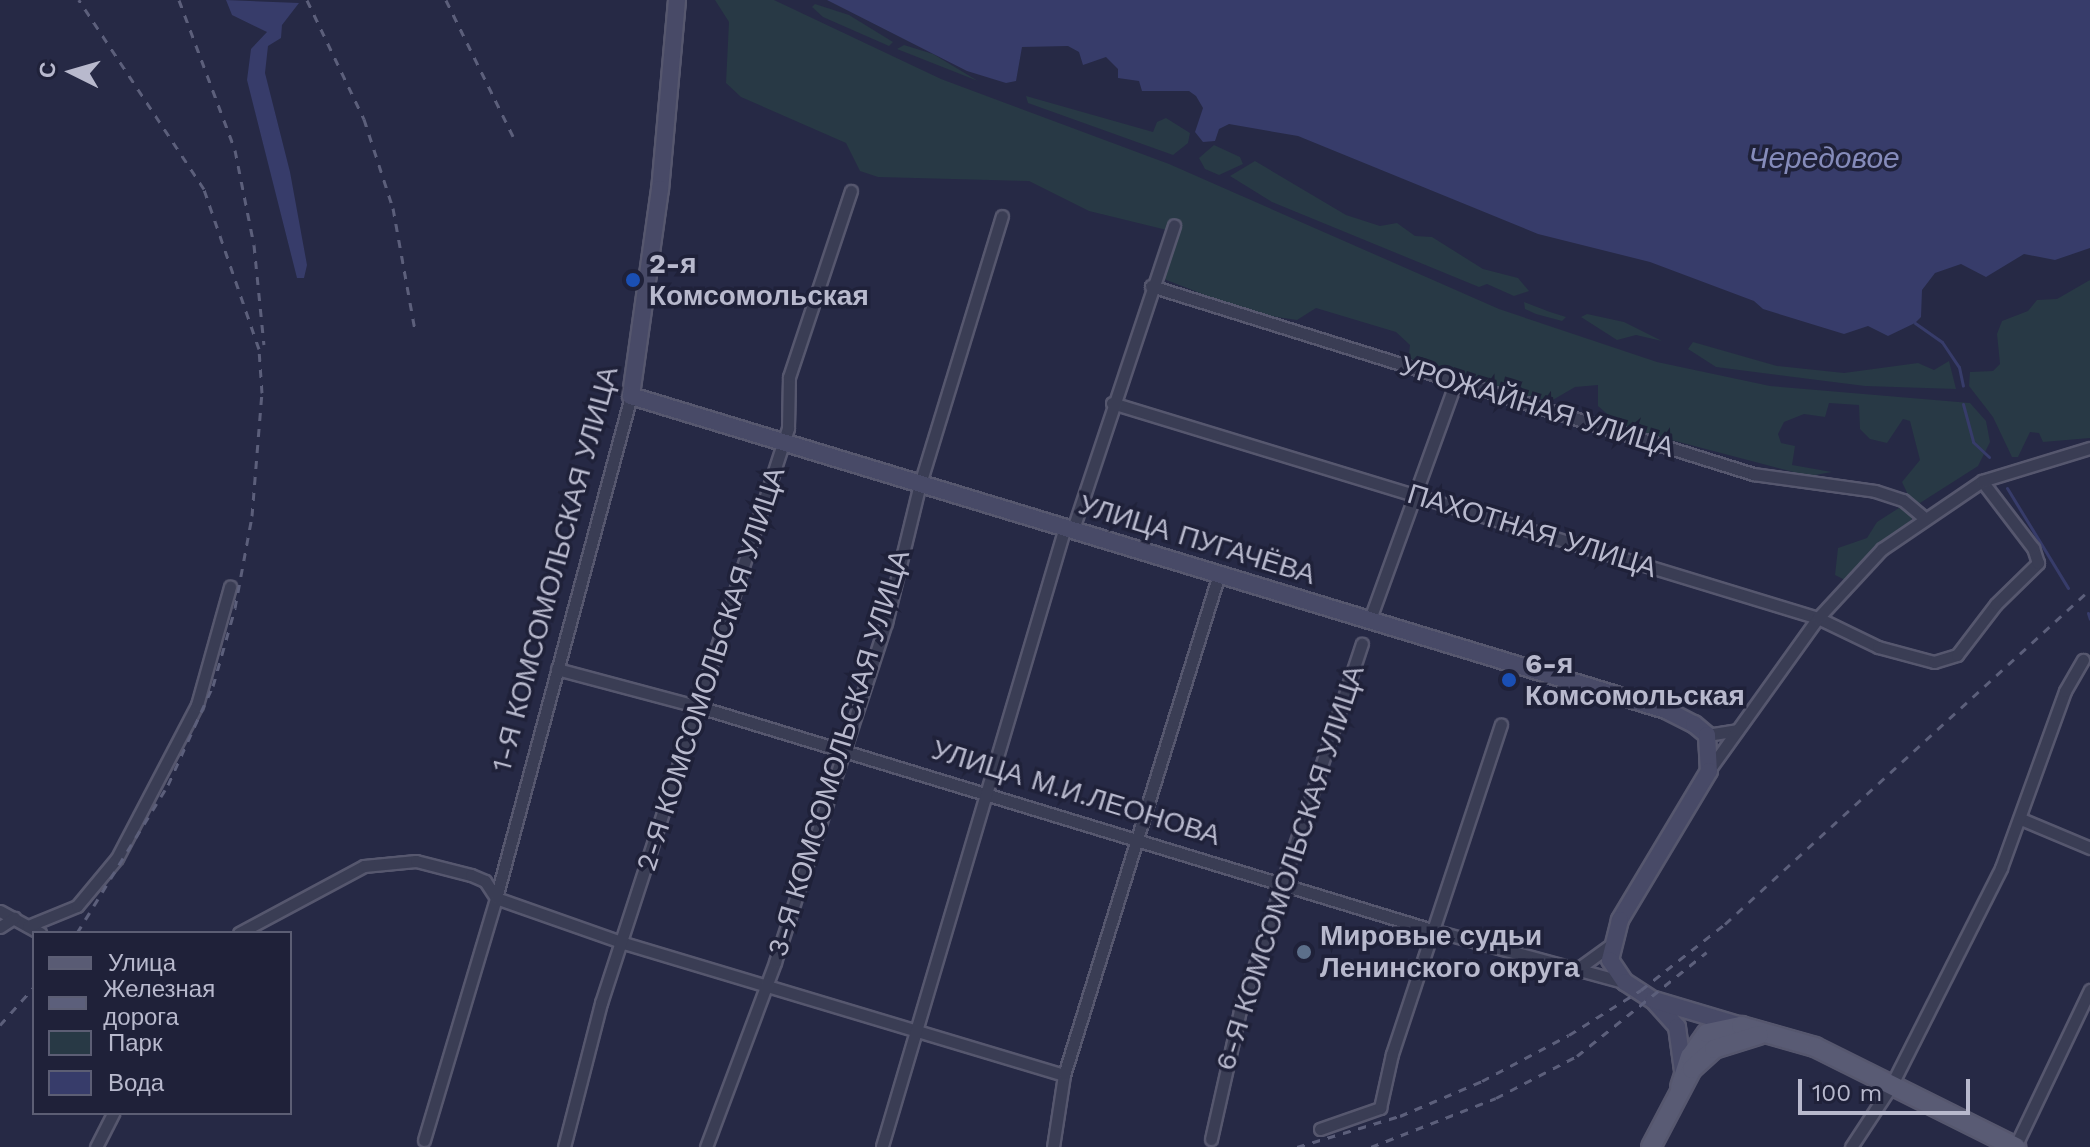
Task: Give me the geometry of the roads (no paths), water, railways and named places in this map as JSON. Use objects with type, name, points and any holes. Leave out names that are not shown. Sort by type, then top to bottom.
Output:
[{"type":"main road","name":"1-Я КОМСОМОЛЬСКАЯ УЛИЦА","points":[[631,396],[660,189],[677,0]]},
{"type":"main road","name":"УЛИЦА ПУГАЧЁВА","points":[[631,396],[1666,710],[1707,735]]},
{"type":"main road","points":[[1625,982],[1610,960],[1612,944],[1620,920],[1709,771],[1707,735]]},
{"type":"main road","points":[[1612,944],[1647,995],[1677,1027],[1703,1038]]},
{"type":"main road","name":"УЛИЦА М.И.ЛЕОНОВА","points":[[1625,982],[1647,995]]},
{"type":"main road","points":[[1647,995],[1740,1032]]},
{"type":"main road","points":[[1692,1069],[1703,1038],[1696,1013]]},
{"type":"main road","points":[[1677,1027],[1684,1054],[1680,1087]]},
{"type":"main road","points":[[1651,1147],[1703,1038],[1715,1029],[1769,1033],[1815,1047],[2016,1147]]},
{"type":"main road","points":[[1680,1087],[1692,1069],[1714,1049],[1740,1032]]},
{"type":"street","name":"2-Я КОМСОМОЛЬСКАЯ УЛИЦА","points":[[564,1147],[601,1003],[624,943],[696,706],[783,443],[790,415],[789,377],[851,191]]},
{"type":"street","name":"3-Я КОМСОМОЛЬСКАЯ УЛИЦА","points":[[706,1147],[886,623],[920,484],[1002,216]]},
{"type":"street","points":[[882,1146],[1069,528],[1174,225]]},
{"type":"street","name":"УРОЖАЙНАЯ УЛИЦА","points":[[1151,286],[1455,384],[1753,474],[1875,491],[1903,500],[1923,517]]},
{"type":"street","points":[[1370,619],[1455,384]]},
{"type":"street","name":"1-Я КОМСОМОЛЬСКАЯ УЛИЦА","points":[[424,1140],[496,898],[631,396]]},
{"type":"street","name":"ПАХОТНАЯ УЛИЦА","points":[[1112,403],[1818,618],[1878,647],[1915,659],[1949,662],[1996,604],[2038,563],[2033,548],[1982,481]]},
{"type":"street","points":[[1709,771],[1848,581],[1923,517],[1982,481],[2090,448]]},
{"type":"street","points":[[1053,1147],[1064,1075],[1219,574]]},
{"type":"street","points":[[28,926],[77,906],[117,858],[197,705],[230,587]]},
{"type":"street","name":"6-Я КОМСОМОЛЬСКАЯ УЛИЦА","points":[[1211,1139],[1240,1010],[1362,644]]},
{"type":"street","points":[[1851,1147],[1891,1086],[2021,819],[2065,691],[2083,660]]},
{"type":"street","name":"УЛИЦА М.И.ЛЕОНОВА","points":[[557,669],[696,706],[1432,930],[1625,982]]},
{"type":"street","points":[[1320,1129],[1380,1108],[1432,930],[1501,725]]},
{"type":"street","points":[[1707,735],[1738,729]]},
{"type":"street","points":[[2021,819],[2090,848]]},
{"type":"street","points":[[243,931],[364,866],[388,861],[416,861],[471,875],[485,881],[496,898],[624,943],[920,1028],[1064,1075]]},
{"type":"street","points":[[0,911],[37,931]]},
{"type":"street","points":[[0,927],[14,918]]},
{"type":"street","points":[[1579,968],[1612,944]]},
{"type":"street","points":[[2016,1147],[2090,990]]},
{"type":"street","points":[[96,1147],[112,1115]]},
{"type":"water","points":[[226,0],[299,3],[282,25],[281,38],[268,46],[265,73],[290,172],[307,265],[304,278],[297,278],[247,80],[251,49],[267,32],[232,15]]},
{"type":"water","name":"Чередовое","points":[[827,0],[2090,0],[2090,248],[2055,260],[2024,254],[1986,277],[1961,264],[1935,273],[1922,290],[1921,317],[1915,323],[1888,336],[1868,326],[1844,334],[1763,309],[1754,301],[1650,262],[1538,234],[1298,136],[1229,124],[1219,129],[1215,141],[1203,142],[1195,132],[1203,108],[1196,96],[1189,91],[1142,91],[1139,81],[1118,78],[1118,69],[1106,57],[1083,65],[1079,52],[1068,46],[1022,47],[1016,81],[1006,83],[967,71]]},
{"type":"waterway","points":[[1915,323],[1942,342],[1959,367],[1963,386]]},
{"type":"waterway","points":[[1963,404],[1973,442],[1989,457]]},
{"type":"waterway","points":[[2007,488],[2068,588]]},
{"type":"waterway","points":[[2088,613],[2090,619]]},
{"type":"railway","points":[[78,931],[168,785],[213,686],[235,608],[252,516],[262,393],[259,349],[204,189],[79,0]]},
{"type":"railway","points":[[179,0],[235,150],[254,245],[264,345]]},
{"type":"railway","points":[[307,0],[364,119],[393,208],[415,330]]},
{"type":"railway","points":[[446,0],[513,136]]},
{"type":"railway","points":[[1297,1147],[1400,1116],[1482,1081],[1569,1035],[1641,990],[1725,924],[2090,589]]},
{"type":"railway","points":[[1371,1147],[1496,1098],[1577,1056],[1707,952]]},
{"type":"railway","points":[[0,1025],[32,989]]},
{"type":"place","name":"2-я Комсомольская","points":[[633,280]]},
{"type":"place","name":"6-я Комсомольская","points":[[1509,680]]},
{"type":"place","name":"Мировые судьи Ленинского округа","points":[[1304,952]]}]
